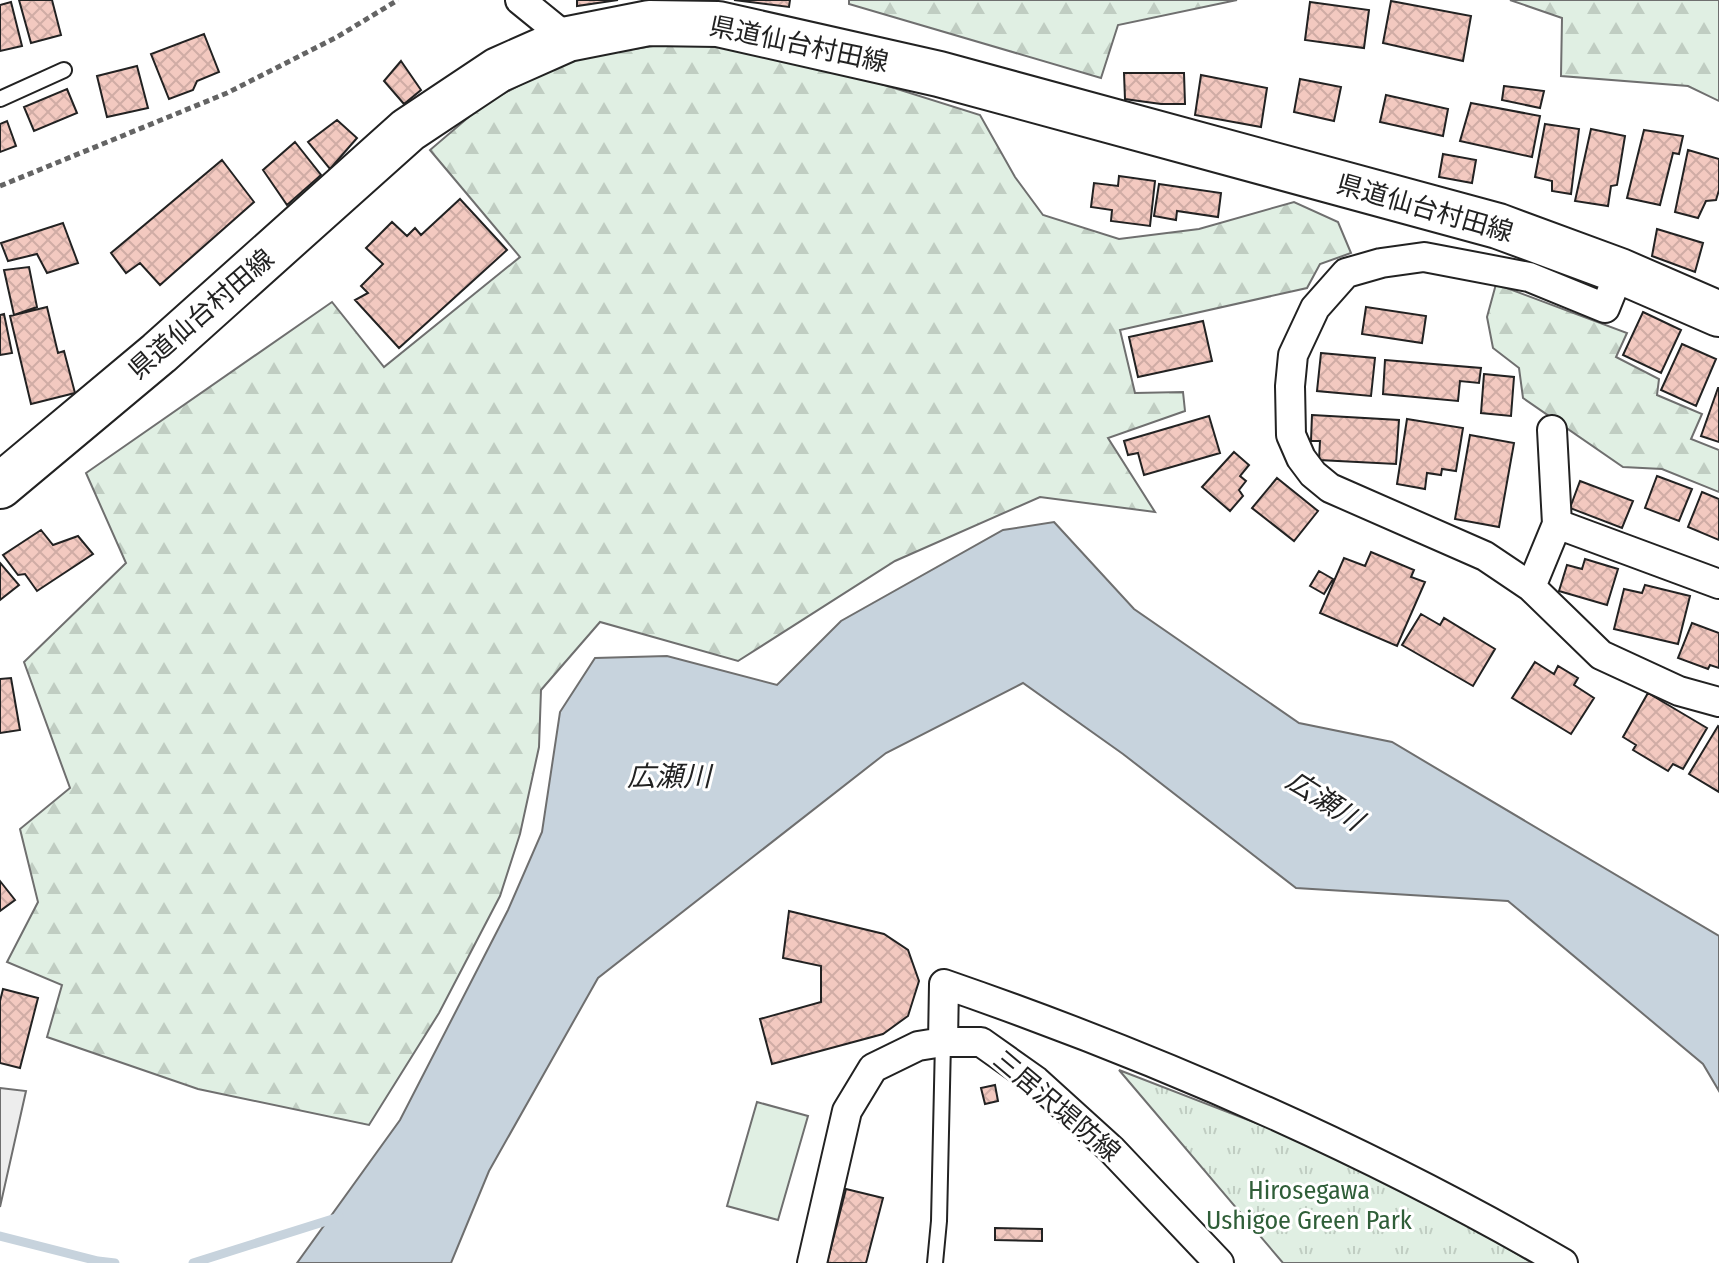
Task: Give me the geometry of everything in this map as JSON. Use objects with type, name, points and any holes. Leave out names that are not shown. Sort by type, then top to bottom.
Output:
[{"type":"main road","name":"県道仙台村田線","points":[[0,486],[159,353],[408,130],[498,70],[568,39],[649,23],[718,24],[939,74],[1498,226],[1620,271],[1719,314]]},
{"type":"street","points":[[520,0],[568,39]]},
{"type":"street","points":[[1620,271],[1605,308],[1529,277],[1424,257],[1381,263],[1346,273],[1315,308],[1293,355],[1289,412],[1291,435],[1301,458],[1313,474],[1330,488],[1485,556],[1531,587],[1601,655],[1679,691],[1719,702]]},
{"type":"street","points":[[1531,587],[1557,524],[1552,430]]},
{"type":"street","points":[[1557,524],[1719,584]]},
{"type":"street","points":[[943,1042],[944,984],[1022,1011],[1244,1101],[1400,1173],[1563,1263]]},
{"type":"street","name":"三居沢堤防線","points":[[812,1263],[847,1111],[873,1068],[918,1046],[943,1042],[981,1042],[1036,1081],[1111,1149],[1219,1263]]},
{"type":"lane","points":[[0,99],[64,70]]},
{"type":"lane","points":[[935,1263],[939,1221],[943,1042]]},
{"type":"path","points":[[0,186],[227,93],[337,37],[398,0]]},
{"type":"green space","points":[[849,0],[1237,0],[1118,25],[1101,78],[849,4]]},
{"type":"green space","points":[[1510,0],[1719,0],[1719,101],[1688,86],[1561,76],[1562,18]]},
{"type":"green space","points":[[698,39],[805,60],[980,115],[1015,177],[1043,215],[1119,239],[1199,229],[1294,202],[1338,222],[1351,253],[1320,264],[1307,288],[1120,330],[1135,393],[1183,392],[1185,411],[1108,438],[1155,512],[1040,497],[895,561],[738,661],[600,622],[541,690],[539,747],[520,834],[500,896],[439,1013],[369,1125],[198,1089],[47,1037],[62,985],[7,962],[38,902],[20,829],[70,788],[24,662],[126,563],[86,473],[332,302],[384,367],[520,257],[430,150],[484,104],[569,59]]},
{"type":"green space","points":[[1496,284],[1627,333],[1616,357],[1659,379],[1657,395],[1702,414],[1691,439],[1719,450],[1719,492],[1662,469],[1623,467],[1523,398],[1519,368],[1493,348],[1487,317]]},
{"type":"green space","name":"Hirosegawa Ushigoe Green Park","points":[[1119,1070],[1380,1171],[1532,1263],[1283,1263]]},
{"type":"green space","points":[[757,1102],[808,1116],[778,1220],[727,1206]]},
{"type":"shaded area","points":[[0,1088],[26,1091],[0,1207]]},
{"type":"water","name":"広瀬川","points":[[1054,522],[1134,609],[1299,723],[1392,742],[1719,936],[1719,1091],[1703,1064],[1508,901],[1296,888],[1123,754],[1023,683],[886,753],[598,978],[489,1171],[451,1263],[297,1263],[400,1120],[508,910],[542,832],[560,712],[595,658],[667,656],[777,685],[841,621],[1003,530]]},
{"type":"building","points":[[19,0],[52,0],[61,35],[31,43]]},
{"type":"building","points":[[577,0],[618,0],[577,6]]},
{"type":"building","points":[[734,0],[790,0],[789,7]]},
{"type":"building","points":[[1391,1],[1471,16],[1463,61],[1383,43]]},
{"type":"building","points":[[11,2],[22,46],[0,51],[0,5]]},
{"type":"building","points":[[1310,2],[1369,10],[1364,48],[1305,40]]},
{"type":"building","points":[[204,34],[219,72],[197,81],[193,90],[169,99],[151,54]]},
{"type":"building","points":[[401,61],[421,90],[404,104],[384,81]]},
{"type":"building","points":[[137,66],[148,108],[107,117],[97,76]]},
{"type":"building","points":[[1124,73],[1184,73],[1185,104],[1125,99]]},
{"type":"building","points":[[1201,75],[1267,88],[1261,127],[1195,115]]},
{"type":"building","points":[[1300,79],[1341,87],[1334,121],[1294,112]]},
{"type":"building","points":[[1504,86],[1544,91],[1540,108],[1502,100]]},
{"type":"building","points":[[67,89],[77,113],[34,131],[24,107]]},
{"type":"building","points":[[1386,95],[1448,109],[1443,136],[1380,122]]},
{"type":"building","points":[[1471,103],[1540,116],[1532,157],[1460,141]]},
{"type":"building","points":[[337,120],[357,138],[330,169],[308,142]]},
{"type":"building","points":[[7,121],[16,146],[0,152],[0,124]]},
{"type":"building","points":[[1545,124],[1579,129],[1571,194],[1552,191],[1552,181],[1535,177]]},
{"type":"building","points":[[1591,129],[1625,136],[1617,185],[1611,186],[1608,206],[1575,201]]},
{"type":"building","points":[[1644,130],[1683,136],[1679,154],[1673,153],[1660,205],[1627,198]]},
{"type":"building","points":[[295,142],[321,175],[287,205],[263,170]]},
{"type":"building","points":[[1688,150],[1719,159],[1716,200],[1706,201],[1698,218],[1675,212]]},
{"type":"building","points":[[1443,154],[1476,160],[1472,183],[1439,177]]},
{"type":"building","points":[[222,160],[254,202],[160,285],[140,263],[126,273],[111,253]]},
{"type":"building","points":[[1119,176],[1155,181],[1150,226],[1111,221],[1112,210],[1091,207],[1094,183],[1118,186]]},
{"type":"building","points":[[1159,184],[1221,193],[1218,217],[1177,211],[1176,220],[1154,216]]},
{"type":"building","points":[[460,199],[507,250],[399,348],[355,300],[368,293],[361,286],[383,264],[366,248],[392,222],[407,236],[415,228],[421,235]]},
{"type":"building","points":[[63,223],[78,263],[47,273],[37,254],[8,261],[1,243]]},
{"type":"building","points":[[1657,229],[1703,243],[1695,272],[1652,256]]},
{"type":"building","points":[[29,267],[37,307],[14,315],[4,270]]},
{"type":"building","points":[[47,307],[58,353],[64,351],[75,393],[31,404],[10,316]]},
{"type":"building","points":[[1366,307],[1426,316],[1422,343],[1362,334]]},
{"type":"building","points":[[1643,312],[1681,330],[1661,373],[1623,355]]},
{"type":"building","points":[[4,314],[12,353],[0,355],[0,315]]},
{"type":"building","points":[[1203,321],[1212,361],[1138,377],[1129,337]]},
{"type":"building","points":[[1682,344],[1716,359],[1696,406],[1661,390]]},
{"type":"building","points":[[1321,353],[1375,358],[1371,396],[1317,391]]},
{"type":"building","points":[[1385,360],[1481,368],[1479,383],[1460,381],[1458,401],[1383,394]]},
{"type":"building","points":[[1484,374],[1514,377],[1511,416],[1481,413]]},
{"type":"building","points":[[1719,388],[1719,442],[1701,436]]},
{"type":"building","points":[[1312,415],[1399,420],[1396,464],[1319,460],[1320,441],[1311,441]]},
{"type":"building","points":[[1209,416],[1220,453],[1144,475],[1138,453],[1128,455],[1124,441]]},
{"type":"building","points":[[1407,419],[1463,428],[1456,471],[1442,469],[1441,475],[1427,473],[1425,489],[1397,484]]},
{"type":"building","points":[[1470,435],[1514,443],[1499,527],[1455,519]]},
{"type":"building","points":[[1234,452],[1249,465],[1240,476],[1246,481],[1239,490],[1243,496],[1230,511],[1202,487]]},
{"type":"building","points":[[1657,476],[1692,489],[1679,521],[1645,508]]},
{"type":"building","points":[[1277,478],[1318,511],[1294,541],[1252,508]]},
{"type":"building","points":[[1580,481],[1633,501],[1622,528],[1570,508]]},
{"type":"building","points":[[1702,492],[1719,499],[1719,540],[1688,527]]},
{"type":"building","points":[[41,530],[53,545],[78,536],[93,554],[37,591],[25,574],[18,575],[3,555]]},
{"type":"building","points":[[1371,552],[1414,570],[1411,577],[1425,582],[1397,646],[1320,613],[1344,558],[1365,566]]},
{"type":"building","points":[[1585,559],[1618,569],[1607,605],[1559,591],[1567,565],[1582,569]]},
{"type":"building","points":[[0,563],[19,585],[0,600]]},
{"type":"building","points":[[1319,571],[1333,579],[1324,594],[1310,586]]},
{"type":"building","points":[[1645,585],[1690,596],[1678,644],[1614,629],[1624,589],[1642,593]]},
{"type":"building","points":[[1421,614],[1440,625],[1444,618],[1495,649],[1473,686],[1402,645]]},
{"type":"building","points":[[1692,623],[1719,633],[1719,668],[1710,665],[1708,669],[1678,658]]},
{"type":"building","points":[[1535,662],[1554,674],[1558,666],[1578,678],[1574,685],[1594,698],[1571,734],[1512,698]]},
{"type":"building","points":[[11,678],[20,730],[0,733],[0,679]]},
{"type":"building","points":[[1648,693],[1707,728],[1683,769],[1673,764],[1668,771],[1633,750],[1636,745],[1623,737]]},
{"type":"building","points":[[1719,727],[1719,792],[1689,774]]},
{"type":"building","points":[[0,881],[15,900],[0,911]]},
{"type":"building","points":[[789,911],[884,934],[908,950],[919,981],[908,1016],[883,1034],[772,1064],[760,1019],[821,1002],[821,966],[783,958]]},
{"type":"building","points":[[3,989],[38,998],[20,1068],[0,1063],[0,1001]]},
{"type":"building","points":[[995,1085],[998,1101],[985,1104],[981,1088]]},
{"type":"building","points":[[846,1189],[883,1198],[866,1263],[827,1263]]},
{"type":"building","points":[[995,1228],[1042,1229],[1042,1241],[995,1240]]},
{"type":"waterway","points":[[193,1263],[339,1217]]},
{"type":"waterway","points":[[0,1236],[115,1263]]}]
